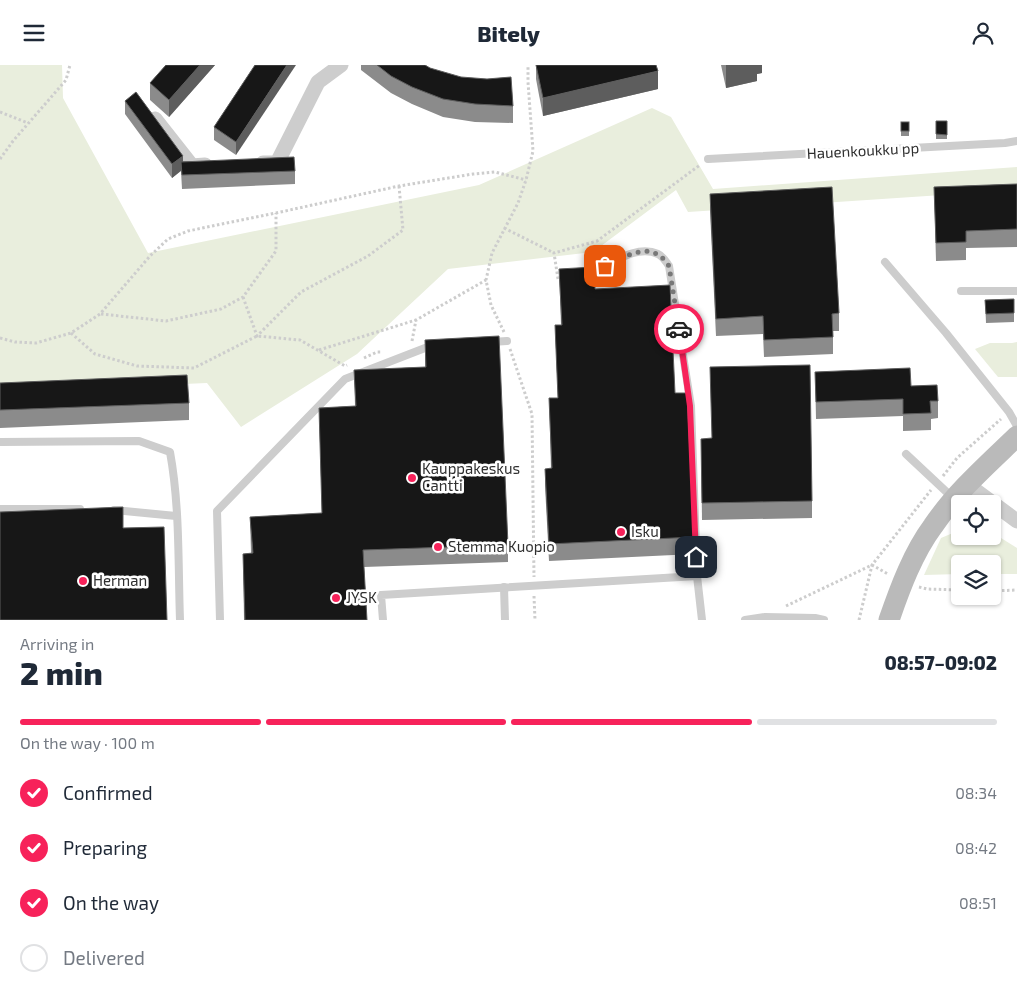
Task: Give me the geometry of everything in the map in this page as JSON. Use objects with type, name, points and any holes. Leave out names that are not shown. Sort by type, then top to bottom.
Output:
[{"type":"street","points":[[248,164],[277,163],[318,82],[341,65]]},
{"type":"street","points":[[145,106],[192,165],[220,165]]},
{"type":"street","points":[[889,620],[902,582],[932,526],[961,492],[1017,436]]},
{"type":"street","points":[[961,492],[1017,521]]},
{"type":"lane","name":"Hauenkoukku pp","points":[[708,159],[1017,141]]},
{"type":"lane","points":[[558,279],[592,273],[633,253],[648,251],[660,255],[669,266],[690,406],[697,575],[702,620]]},
{"type":"lane","points":[[885,262],[946,333],[1009,412],[1017,426]]},
{"type":"lane","points":[[961,291],[1017,291]]},
{"type":"lane","points":[[479,343],[507,341]]},
{"type":"lane","points":[[220,620],[217,511],[345,379],[425,348],[443,347]]},
{"type":"lane","points":[[0,442],[139,441],[170,452],[176,516],[180,620]]},
{"type":"lane","points":[[906,454],[961,492]]},
{"type":"lane","points":[[0,509],[92,509]]},
{"type":"lane","points":[[101,509],[176,516]]},
{"type":"lane","points":[[383,620],[381,595],[697,575]]},
{"type":"lane","points":[[504,587],[505,620]]},
{"type":"lane","points":[[745,620],[765,617],[824,620]]},
{"type":"path","points":[[0,159],[28,123],[66,80],[70,65]]},
{"type":"path","points":[[528,65],[533,151],[518,203],[492,253],[486,280],[491,305],[507,341],[532,414],[535,620]]},
{"type":"path","points":[[0,112],[28,123]]},
{"type":"path","points":[[504,228],[554,253],[597,241],[708,159]]},
{"type":"path","points":[[0,338],[15,342],[36,343],[71,333],[100,314],[150,256],[168,239],[188,231],[399,186],[473,174],[495,172],[526,180]]},
{"type":"path","points":[[71,333],[95,354],[136,366],[194,368],[257,336],[301,292],[368,256],[403,230],[399,186]]},
{"type":"path","points":[[100,314],[166,321],[221,309],[243,297],[276,251],[276,213]]},
{"type":"path","points":[[554,253],[558,279]]},
{"type":"path","points":[[318,350],[416,320],[486,280]]},
{"type":"path","points":[[243,297],[257,336]]},
{"type":"path","points":[[361,359],[377,352],[410,354],[416,320]]},
{"type":"path","points":[[257,336],[300,340],[345,366],[353,362]]},
{"type":"path","points":[[765,617],[817,590],[872,565],[902,582],[927,589],[951,590]]},
{"type":"path","points":[[1001,590],[1017,589]]},
{"type":"green space","points":[[0,65],[62,65],[63,98],[148,253],[479,185],[652,108],[671,117],[713,189],[1017,167],[1017,190],[688,212],[676,190],[593,252],[448,269],[357,354],[241,427],[207,383],[0,392]]},
{"type":"green space","points":[[1017,342],[1017,377],[998,377],[975,349],[990,343]]},
{"type":"green space","points":[[951,534],[951,545],[1001,545],[1001,538],[1017,548],[1017,574],[1001,574],[1001,555],[951,555],[951,574],[924,575],[941,538]]},
{"type":"building","points":[[166,65],[200,65],[169,100],[150,83]]},
{"type":"building","points":[[255,65],[287,65],[236,142],[214,127]]},
{"type":"building","points":[[377,65],[425,65],[461,77],[487,79],[511,77],[513,106],[475,104],[443,99],[412,87],[391,76]]},
{"type":"building","points":[[536,65],[656,65],[658,71],[543,98]]},
{"type":"building","points":[[136,92],[183,156],[172,164],[125,101]]},
{"type":"building","points":[[936,121],[947,121],[947,135],[936,134]]},
{"type":"building","points":[[901,122],[909,122],[909,131],[901,131]]},
{"type":"building","points":[[294,157],[295,171],[182,175],[181,162]]},
{"type":"building","points":[[1017,184],[1017,229],[966,231],[966,242],[936,243],[934,187]]},
{"type":"building","points":[[832,187],[839,313],[832,314],[833,337],[764,340],[763,316],[716,319],[710,194]]},
{"type":"building","points":[[594,267],[595,289],[670,285],[675,393],[687,393],[694,537],[549,544],[545,469],[552,468],[549,398],[558,398],[555,325],[562,325],[559,269]]},
{"type":"building","points":[[1014,299],[1014,313],[986,314],[985,300]]},
{"type":"building","name":"Kauppakeskus Cantti","points":[[499,336],[508,545],[363,550],[367,620],[245,620],[243,554],[253,553],[250,517],[322,513],[319,408],[356,406],[354,370],[426,367],[425,340]]},
{"type":"building","points":[[810,365],[812,501],[702,503],[701,439],[712,438],[710,367]]},
{"type":"building","points":[[910,368],[911,386],[937,385],[938,401],[930,401],[931,413],[903,414],[903,399],[816,402],[815,372]]},
{"type":"building","points":[[187,375],[189,403],[0,410],[0,383]]},
{"type":"building","name":"Herman","points":[[123,507],[123,528],[164,527],[167,620],[0,620],[0,512]]},
{"type":"way so far","points":[[605,266],[633,253],[648,251],[660,255],[669,266],[679,329]]},
{"type":"place","name":"Kauppakeskus Cantti","points":[[412,478]]},
{"type":"place","name":"Isku","points":[[621,532]]},
{"type":"place","name":"Stemma Kuopio","points":[[438,547]]},
{"type":"place","name":"Herman","points":[[83,581]]},
{"type":"place","name":"JYSK","points":[[336,598]]},
{"type":"route","points":[[679,329],[690,406],[696,557]]}]
